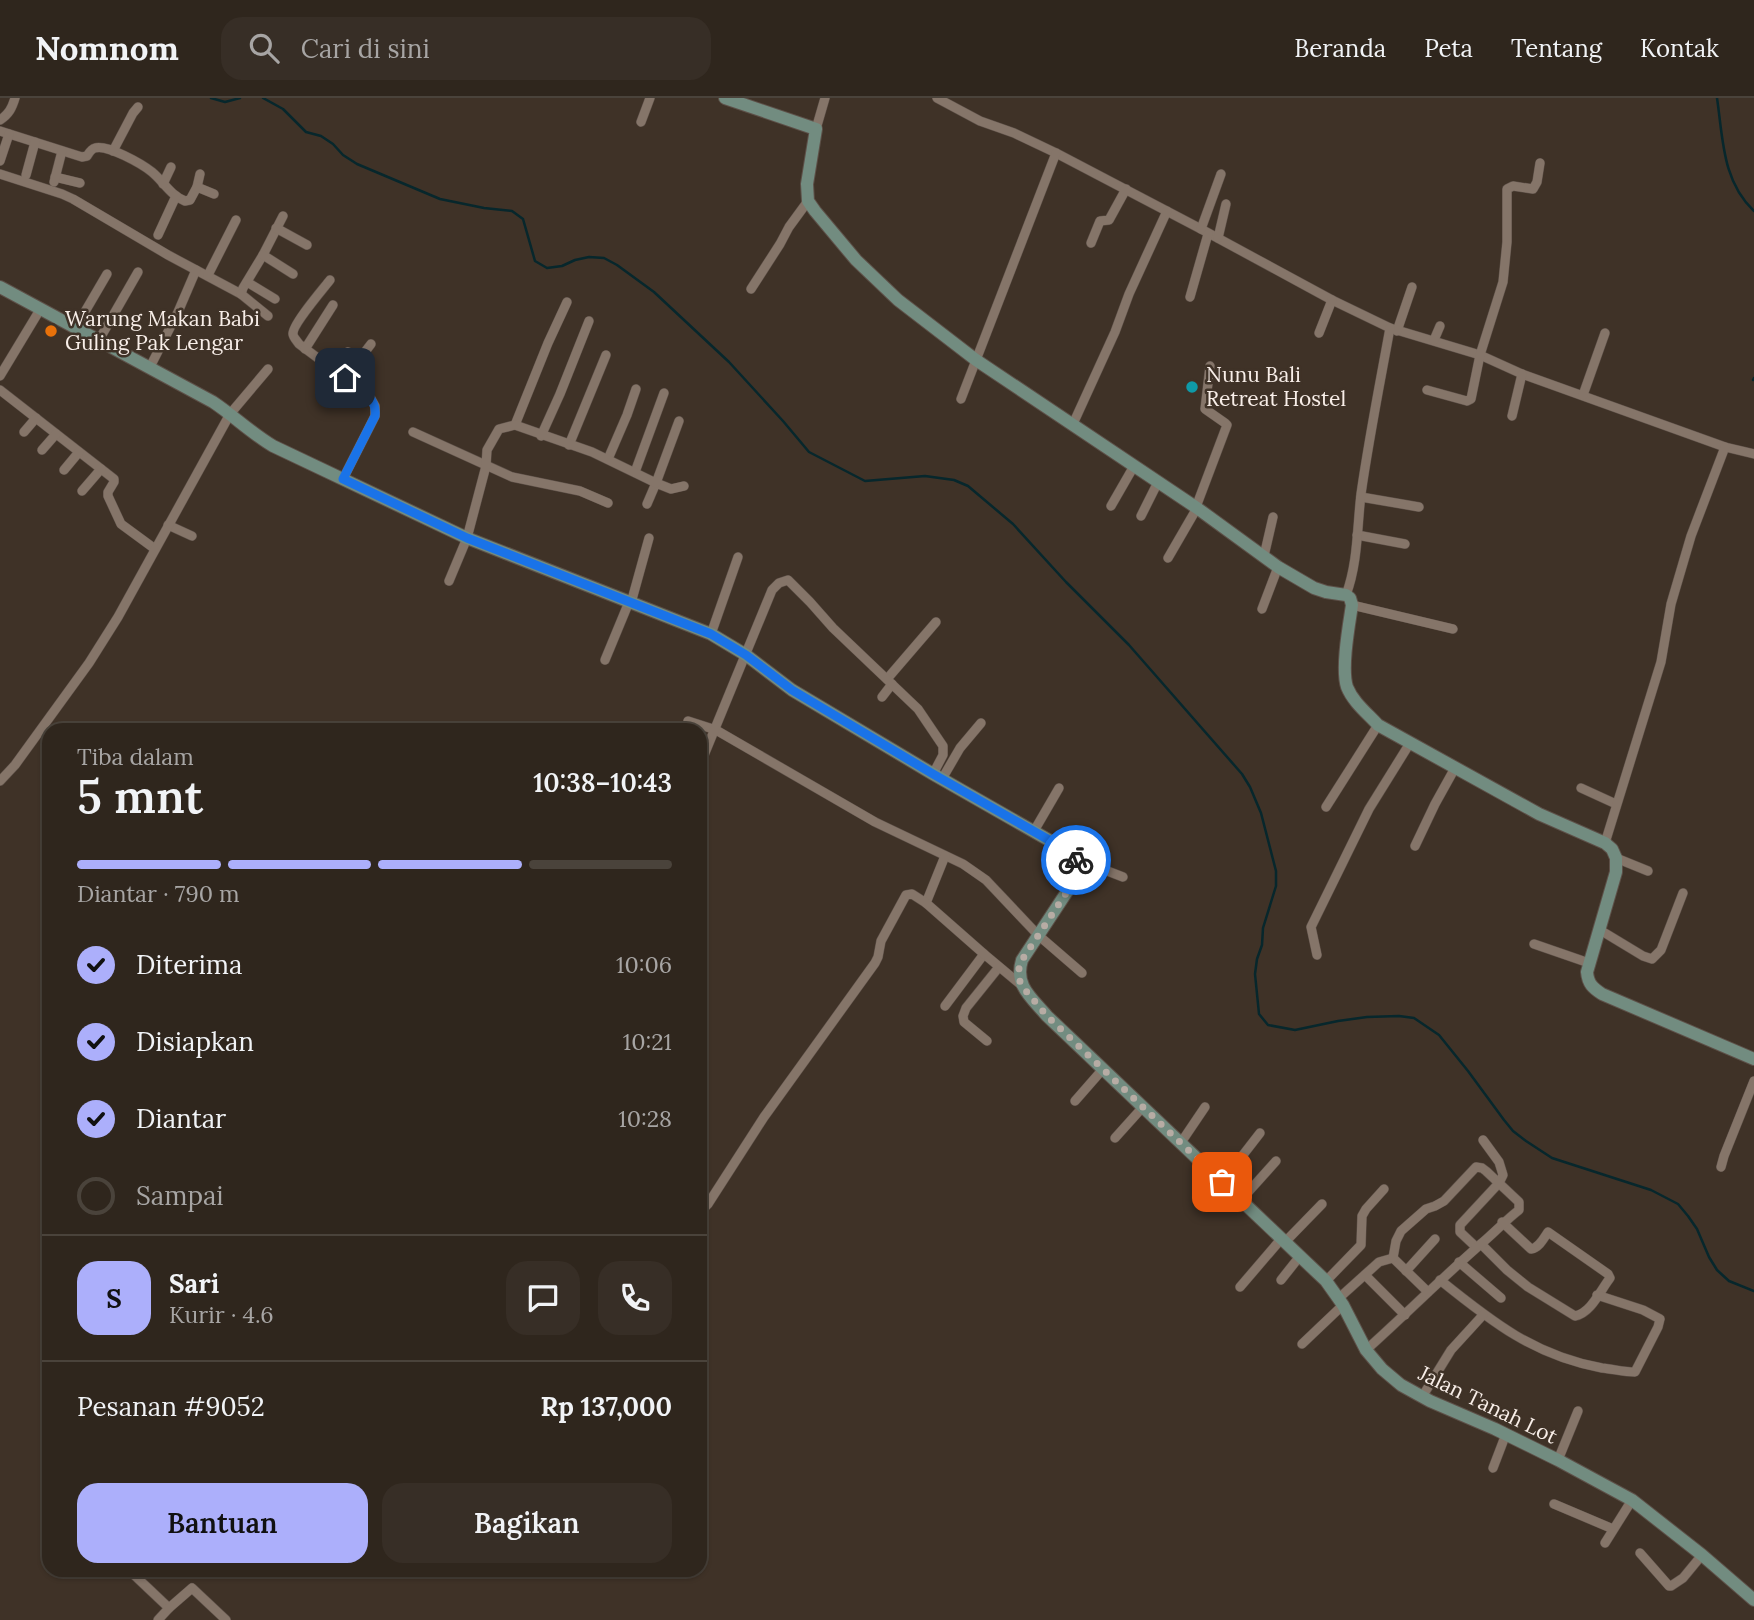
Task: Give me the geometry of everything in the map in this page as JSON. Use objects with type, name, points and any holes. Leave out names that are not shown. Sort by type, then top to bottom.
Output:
[{"type":"main road","points":[[725,98],[815,134],[807,184],[808,201],[848,251],[898,300],[1073,424],[1197,507],[1278,567],[1314,587],[1349,600],[1347,687],[1361,707],[1378,724],[1539,814],[1605,843],[1612,849],[1616,858],[1616,872],[1589,963],[1589,983],[1597,991],[1754,1059]]},
{"type":"main road","points":[[0,287],[213,402],[259,438],[343,479],[467,538],[711,634],[746,655],[792,690],[1072,854],[1078,871],[1076,878],[1022,960],[1019,968],[1021,985]]},
{"type":"main road","name":"Jalan Tanah Lot","points":[[1021,985],[1047,1016],[1326,1281],[1341,1301],[1366,1350],[1401,1385],[1506,1434],[1632,1500],[1754,1600]]},
{"type":"street","points":[[0,120],[7,116],[15,98]]},
{"type":"street","points":[[641,122],[650,98]]},
{"type":"street","points":[[815,134],[825,98]]},
{"type":"street","points":[[937,98],[980,121],[1014,133],[1056,153],[1332,300],[1393,329],[1480,355],[1522,374],[1725,447],[1754,453]]},
{"type":"street","points":[[113,151],[138,107]]},
{"type":"street","points":[[0,160],[4,132],[82,157],[97,148],[113,151],[145,168],[176,197],[188,201],[197,187],[200,174]]},
{"type":"street","points":[[26,175],[35,142]]},
{"type":"street","points":[[62,151],[55,180],[80,183]]},
{"type":"street","points":[[961,399],[1056,153]]},
{"type":"street","points":[[1427,390],[1469,401],[1471,398],[1480,355],[1503,282],[1507,242],[1507,189],[1513,186],[1533,188],[1537,182],[1540,163]]},
{"type":"street","points":[[163,184],[171,167]]},
{"type":"street","points":[[0,174],[73,199],[241,294],[268,316]]},
{"type":"street","points":[[1190,297],[1221,174]]},
{"type":"street","points":[[197,187],[214,194]]},
{"type":"street","points":[[1091,243],[1100,221],[1109,220],[1126,189]]},
{"type":"street","points":[[158,235],[176,197]]},
{"type":"street","points":[[751,289],[808,201]]},
{"type":"street","points":[[1218,238],[1226,204]]},
{"type":"street","points":[[1073,424],[1167,211]]},
{"type":"street","points":[[241,294],[283,216]]},
{"type":"street","points":[[208,275],[236,219]]},
{"type":"street","points":[[276,228],[307,245]]},
{"type":"street","points":[[263,255],[293,274]]},
{"type":"street","points":[[150,367],[196,270]]},
{"type":"street","points":[[99,340],[138,272]]},
{"type":"street","points":[[76,327],[107,274]]},
{"type":"street","points":[[330,280],[299,321],[293,336],[299,344],[370,397],[376,406],[375,416],[343,479]]},
{"type":"street","points":[[247,282],[275,299]]},
{"type":"street","points":[[1412,287],[1393,329],[1371,427],[1349,600],[1453,629]]},
{"type":"street","points":[[1319,333],[1332,300]]},
{"type":"street","points":[[515,425],[567,302]]},
{"type":"street","points":[[305,348],[333,305]]},
{"type":"street","points":[[0,376],[41,308]]},
{"type":"street","points":[[541,436],[589,321]]},
{"type":"street","points":[[1434,340],[1440,326]]},
{"type":"street","points":[[1583,395],[1605,333]]},
{"type":"street","points":[[345,378],[371,344]]},
{"type":"street","points":[[335,371],[348,352]]},
{"type":"street","points":[[569,445],[606,355]]},
{"type":"street","points":[[1168,558],[1197,507],[1227,425],[1205,409],[1210,366]]},
{"type":"street","points":[[45,723],[118,617],[230,414],[268,369]]},
{"type":"street","points":[[1512,416],[1522,374]]},
{"type":"street","points":[[608,459],[636,389]]},
{"type":"street","points":[[0,390],[114,481],[107,494],[120,522],[155,548]]},
{"type":"street","points":[[635,472],[664,393]]},
{"type":"street","points":[[24,432],[36,418]]},
{"type":"street","points":[[647,504],[679,421]]},
{"type":"street","points":[[449,581],[467,538],[486,466],[487,450],[497,431],[505,427],[515,425],[608,459],[671,489],[684,486]]},
{"type":"street","points":[[413,432],[512,477],[580,491],[608,503]]},
{"type":"street","points":[[42,450],[56,434]]},
{"type":"street","points":[[1605,843],[1661,662],[1671,604],[1691,536],[1725,447]]},
{"type":"street","points":[[64,470],[79,452]]},
{"type":"street","points":[[1111,506],[1134,466]]},
{"type":"street","points":[[82,491],[101,469]]},
{"type":"street","points":[[1141,516],[1158,482]]},
{"type":"street","points":[[1361,497],[1419,508]]},
{"type":"street","points":[[1264,556],[1273,517]]},
{"type":"street","points":[[168,525],[192,536]]},
{"type":"street","points":[[1357,535],[1405,544]]},
{"type":"street","points":[[605,660],[630,602],[649,538]]},
{"type":"street","points":[[711,634],[738,557]]},
{"type":"street","points":[[1262,609],[1278,567]]},
{"type":"street","points":[[707,750],[772,590],[779,583],[788,580],[833,628],[918,709],[943,746],[937,776]]},
{"type":"street","points":[[882,697],[890,682],[936,622]]},
{"type":"street","points":[[688,721],[694,723]]},
{"type":"street","points":[[937,776],[981,723]]},
{"type":"street","points":[[1326,807],[1378,724]]},
{"type":"street","points":[[707,727],[875,822],[962,864],[986,880],[1038,935],[1082,973]]},
{"type":"street","points":[[0,781],[42,728]]},
{"type":"street","points":[[1317,954],[1311,927],[1369,809],[1410,743]]},
{"type":"street","points":[[1415,846],[1455,768]]},
{"type":"street","points":[[1034,831],[1059,788]]},
{"type":"street","points":[[1581,788],[1616,804]]},
{"type":"street","points":[[926,903],[944,856]]},
{"type":"street","points":[[1616,858],[1648,871]]},
{"type":"street","points":[[1078,871],[1097,867],[1123,877]]},
{"type":"street","points":[[1600,930],[1652,959],[1661,950],[1683,893]]},
{"type":"street","points":[[707,1205],[764,1117],[875,963],[881,942],[906,895],[912,894],[926,903],[1021,985]]},
{"type":"street","points":[[1534,944],[1589,963]]},
{"type":"street","points":[[945,1006],[984,954]]},
{"type":"street","points":[[987,1041],[964,1023],[963,1016],[966,1008],[999,967]]},
{"type":"street","points":[[1075,1101],[1103,1069]]},
{"type":"street","points":[[1721,1167],[1754,1081]]},
{"type":"street","points":[[1180,1143],[1205,1107]]},
{"type":"street","points":[[1115,1138],[1142,1108]]},
{"type":"street","points":[[1222,1182],[1260,1133]]},
{"type":"street","points":[[1483,1140],[1499,1162],[1503,1175],[1499,1184],[1460,1226],[1460,1232],[1528,1287],[1575,1316],[1580,1316],[1589,1308],[1610,1278],[1608,1273],[1548,1232],[1539,1245],[1531,1249],[1502,1223]]},
{"type":"street","points":[[1241,1200],[1276,1161]]},
{"type":"street","points":[[1366,1350],[1520,1208],[1518,1202],[1482,1168],[1476,1167],[1444,1201],[1426,1209],[1401,1231],[1393,1258]]},
{"type":"street","points":[[1326,1281],[1361,1245],[1362,1216],[1384,1189]]},
{"type":"street","points":[[1240,1287],[1284,1240],[1322,1205]]},
{"type":"street","points":[[1406,1271],[1436,1239]]},
{"type":"street","points":[[1281,1280],[1300,1256]]},
{"type":"street","points":[[1393,1258],[1428,1292]]},
{"type":"street","points":[[1302,1344],[1365,1275],[1379,1262],[1393,1258]]},
{"type":"street","points":[[1459,1262],[1501,1298]]},
{"type":"street","points":[[1365,1275],[1405,1315]]},
{"type":"street","points":[[1440,1280],[1502,1328],[1557,1357],[1635,1372],[1660,1319],[1643,1310],[1597,1295]]},
{"type":"street","points":[[1422,1397],[1451,1350],[1483,1315]]},
{"type":"street","points":[[1558,1460],[1578,1411]]},
{"type":"street","points":[[1493,1468],[1506,1434]]},
{"type":"street","points":[[1605,1543],[1632,1500]]},
{"type":"street","points":[[1554,1503],[1614,1529]]},
{"type":"street","points":[[1640,1553],[1669,1586],[1677,1583],[1702,1555]]},
{"type":"street","points":[[136,1577],[169,1608]]},
{"type":"street","points":[[158,1620],[192,1588],[226,1620]]},
{"type":"waterway","points":[[211,98],[225,102],[240,98]]},
{"type":"waterway","points":[[263,98],[283,109],[306,132],[321,136],[357,164],[440,199],[512,211],[523,219],[535,261],[547,268],[589,257],[604,258],[617,265],[654,292],[729,362],[809,452],[865,481],[925,476],[954,480],[968,486],[1013,524],[1129,645],[1242,774],[1250,787],[1261,813],[1276,871],[1276,886],[1263,928],[1255,974],[1259,1014],[1268,1025],[1295,1030],[1367,1017],[1414,1018],[1439,1035],[1513,1131],[1552,1158],[1651,1190],[1678,1204],[1697,1229],[1717,1270],[1729,1281],[1754,1291]]},
{"type":"waterway","points":[[1717,98],[1730,173],[1743,199],[1754,211]]},
{"type":"way so far","points":[[1076,860],[1076,878],[1022,960],[1019,968],[1021,985],[1047,1016],[1222,1182]]},
{"type":"place","name":"Warung Makan Babi Guling Pak Lengar","points":[[51,331]]},
{"type":"place","name":"Nunu Bali Retreat Hostel","points":[[1192,387]]},
{"type":"route","points":[[345,378],[370,397],[376,410],[343,479],[467,538],[711,634],[746,655],[779,682],[1063,848],[1076,860]]}]
